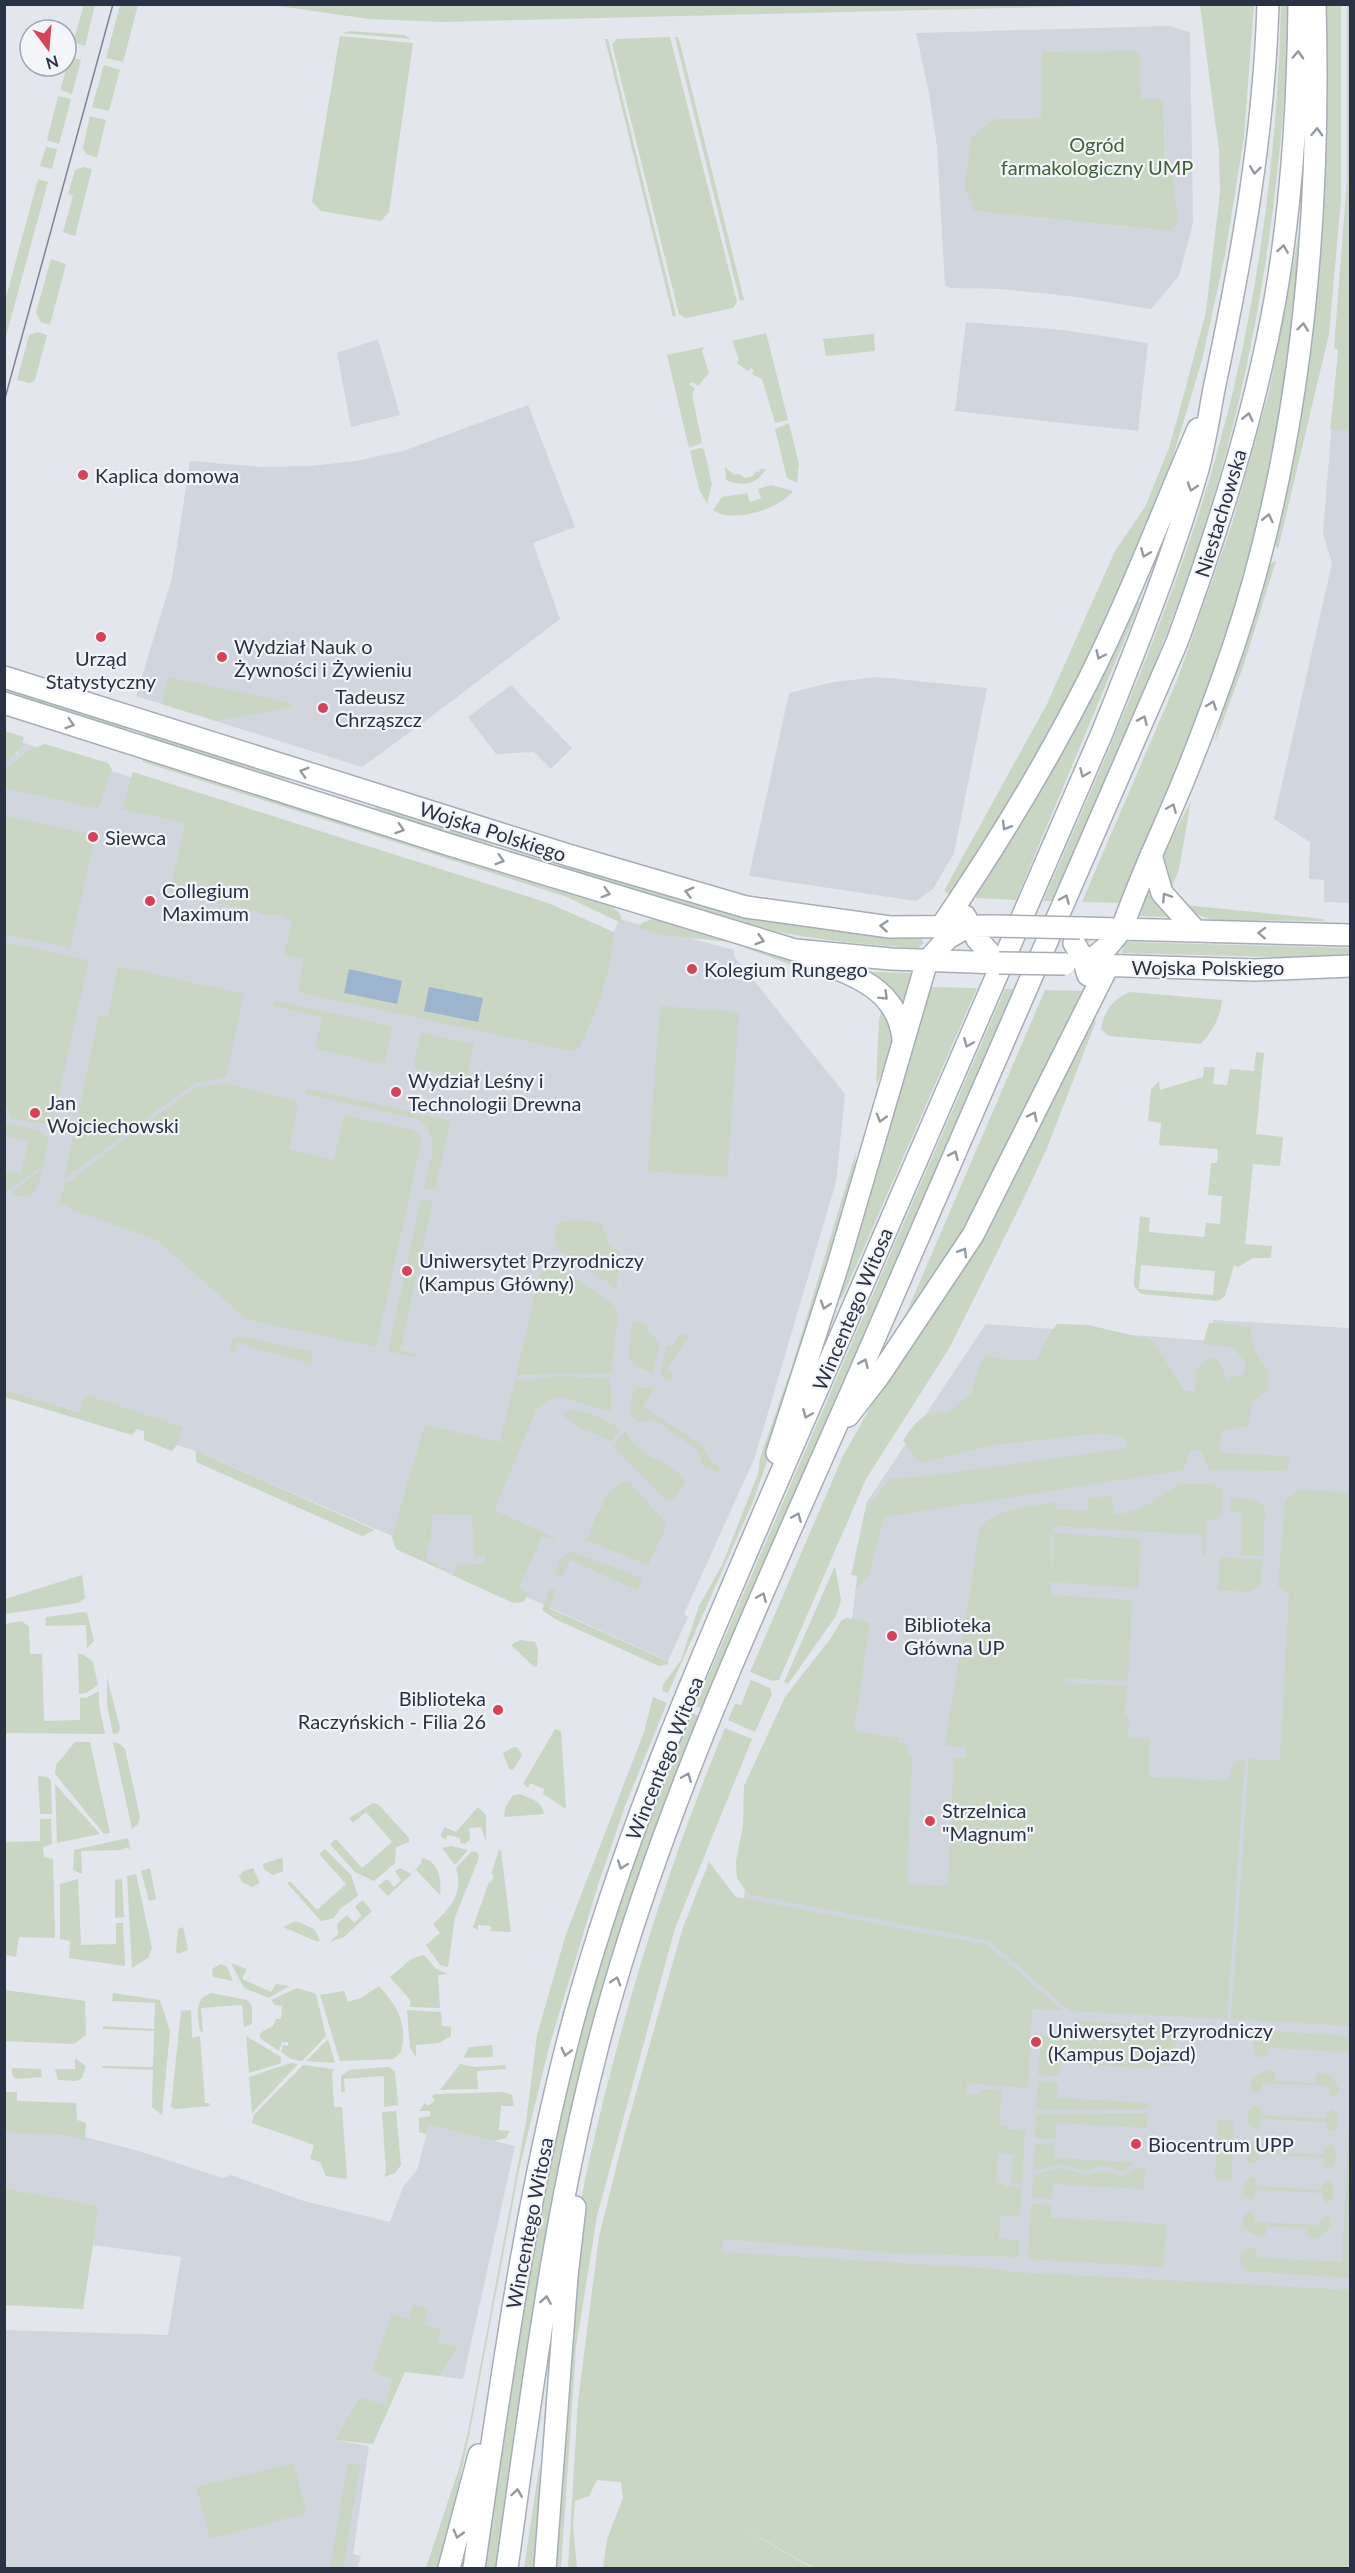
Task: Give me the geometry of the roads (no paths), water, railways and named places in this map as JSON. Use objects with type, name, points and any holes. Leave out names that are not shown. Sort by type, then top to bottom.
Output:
[{"type":"main road","name":"Niestachowska","points":[[991,989],[1146,625],[1198,470],[1240,270],[1255,173],[1268,4]]},
{"type":"main road","name":"Niestachowska","points":[[1026,991],[1177,642],[1221,518],[1244,437],[1269,328],[1284,243],[1291,181],[1299,4]]},
{"type":"main road","points":[[1075,964],[1105,949],[1122,929],[1198,743],[1239,628],[1260,553],[1289,420],[1305,309],[1318,121],[1315,4]]},
{"type":"main road","points":[[942,924],[964,895],[1020,802],[1089,678],[1125,602],[1214,390]]},
{"type":"main road","name":"Wojska Polskiego","points":[[4,677],[746,907],[890,927],[942,924],[1049,927],[1077,935],[1122,929],[1350,935]]},
{"type":"main road","name":"Wojska Polskiego","points":[[4,703],[372,820],[795,950],[927,961],[981,955],[999,963],[1256,970],[1350,966]]},
{"type":"main road","points":[[324,805],[340,801],[360,789]]},
{"type":"main road","points":[[372,820],[366,812],[367,805],[372,798],[383,796]]},
{"type":"main road","points":[[1151,855],[1162,893],[1195,930]]},
{"type":"main road","points":[[964,895],[963,909],[981,955]]},
{"type":"main road","points":[[741,1566],[841,1255],[927,961],[955,933],[969,926]]},
{"type":"main road","points":[[1077,935],[1075,964],[1091,997]]},
{"type":"main road","points":[[795,950],[870,985],[885,996],[902,1025],[902,1049]]},
{"type":"main road","points":[[832,1436],[868,1392],[963,1252],[991,1202],[1108,966]]},
{"type":"main road","name":"Wincentego Witosa","points":[[474,2568],[504,2355],[550,2113],[600,1929],[642,1810],[741,1566],[991,989]]},
{"type":"main road","name":"Wincentego Witosa","points":[[507,2568],[550,2270],[590,2078],[623,1958],[676,1804],[832,1436],[1026,991]]},
{"type":"main road","points":[[545,2568],[567,2276],[590,2078]]},
{"type":"main road","points":[[449,2568],[504,2355]]},
{"type":"water","points":[[349,969],[402,981],[397,1004],[344,993]]},
{"type":"water","points":[[429,987],[483,998],[478,1022],[424,1011]]},
{"type":"tram line","points":[[4,402],[113,4]]},
{"type":"place","name":"Kaplica domowa","points":[[83,475]]},
{"type":"place","name":"Urząd Statystyczny","points":[[101,637]]},
{"type":"place","name":"Wydział Nauk o Żywności i Żywieniu","points":[[222,657]]},
{"type":"place","name":"Tadeusz Chrząszcz","points":[[323,708]]},
{"type":"place","name":"Siewca","points":[[93,837]]},
{"type":"place","name":"Collegium Maximum","points":[[150,901]]},
{"type":"place","name":"Kolegium Rungego","points":[[692,969]]},
{"type":"place","name":"Wydział Leśny i Technologii Drewna","points":[[396,1092]]},
{"type":"place","name":"Jan Wojciechowski","points":[[35,1113]]},
{"type":"place","name":"Uniwersytet Przyrodniczy (Kampus Główny)","points":[[407,1271]]},
{"type":"place","name":"Biblioteka Główna UP","points":[[892,1636]]},
{"type":"place","name":"Biblioteka Raczyńskich - Filia 26","points":[[498,1710]]},
{"type":"place","name":"Strzelnica \"Magnum\"","points":[[930,1821]]},
{"type":"place","name":"Uniwersytet Przyrodniczy (Kampus Dojazd)","points":[[1036,2042]]},
{"type":"place","name":"Biocentrum UPP","points":[[1136,2144]]},
{"type":"park label","name":"Ogród farmakologiczny UMP","points":[[1097,156]]}]
